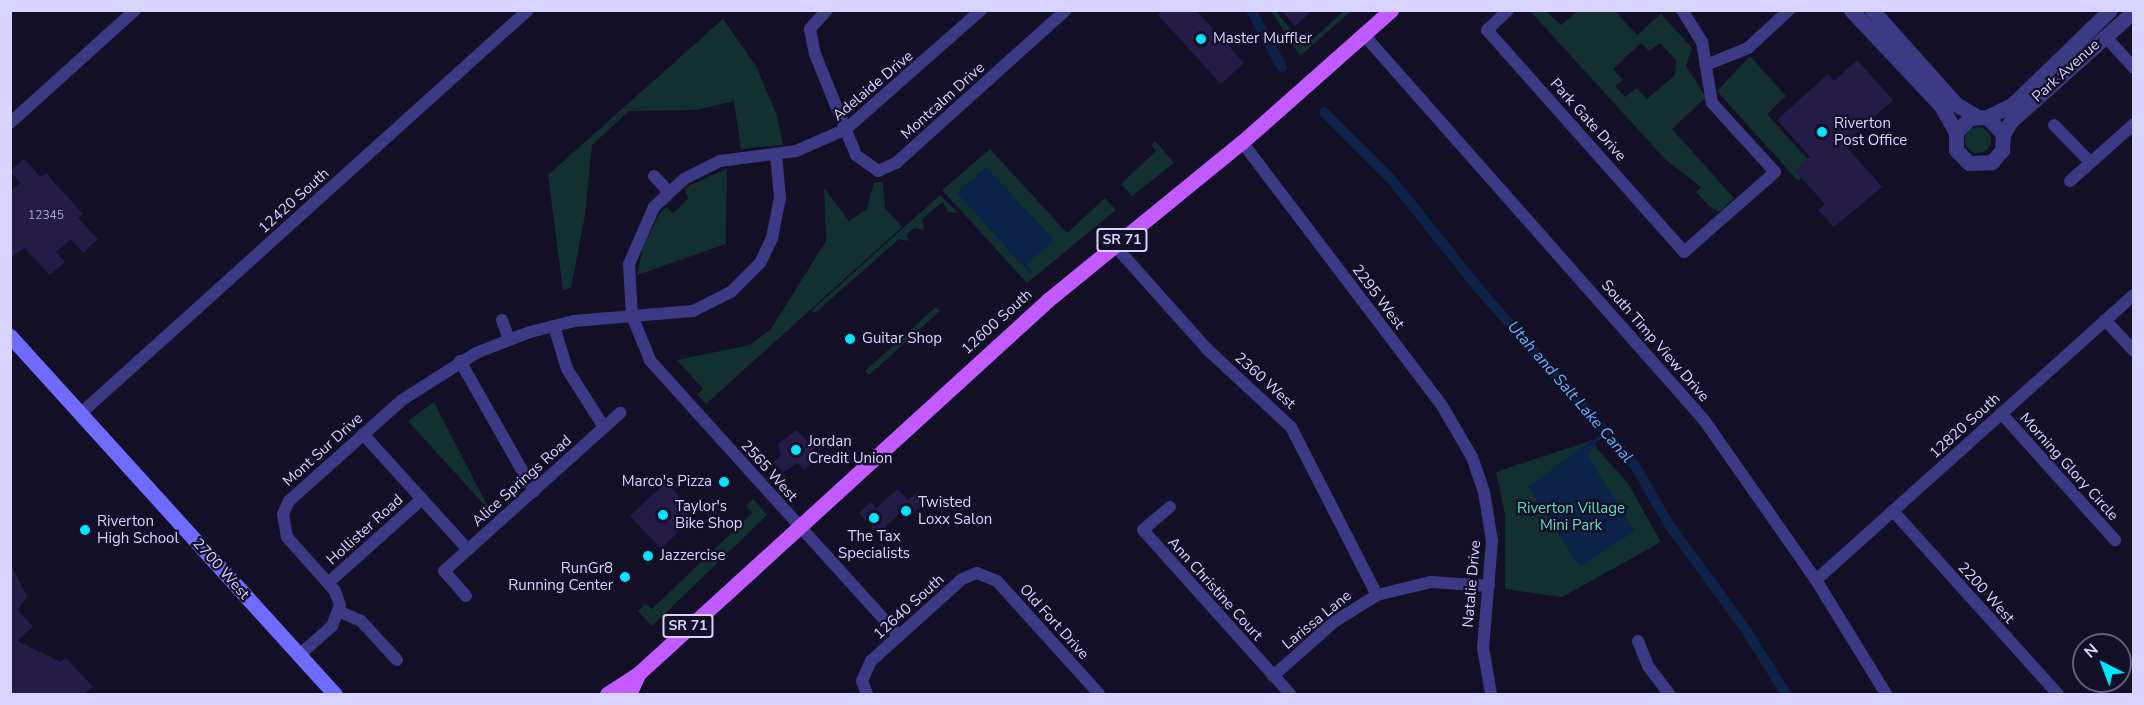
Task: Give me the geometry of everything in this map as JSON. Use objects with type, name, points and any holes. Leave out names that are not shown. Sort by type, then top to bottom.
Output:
[{"type":"main road","name":"12600 South","points":[[607,694],[639,673],[797,524],[1115,246],[1242,142],[1391,10]]},
{"type":"main road","name":"2700 West","points":[[10,336],[335,694]]},
{"type":"main road","name":"12600 South","points":[[629,694],[639,673]]},
{"type":"street","points":[[10,123],[135,10]]},
{"type":"street","name":"12420 South","points":[[80,414],[528,10]]},
{"type":"street","points":[[826,10],[810,29],[811,40],[846,129]]},
{"type":"street","name":"Adelaide Drive","points":[[632,316],[628,286],[635,243],[669,192],[720,162],[776,154],[815,145],[846,129],[981,10]]},
{"type":"street","name":"Montcalm Drive","points":[[846,129],[865,166],[878,171],[890,167],[1066,10]]},
{"type":"street","name":"Park Gate Drive","points":[[1509,10],[1487,30],[1684,252],[1775,172],[1712,103],[1706,65]]},
{"type":"street","points":[[1682,10],[1695,26],[1706,65],[1748,48],[1789,10]]},
{"type":"street","name":"Park Avenue","points":[[1851,10],[1941,106],[1956,132],[1959,155],[1979,165],[1998,157],[2003,134],[2016,116],[2133,11]]},
{"type":"street","points":[[1872,10],[1957,105],[1982,117],[2003,134]]},
{"type":"street","name":"Park Avenue","points":[[1956,132],[1964,121],[1982,117],[2012,105],[2110,10]]},
{"type":"street","name":"South Timp View Drive","points":[[1364,35],[1704,420],[1816,580],[1886,694]]},
{"type":"street","points":[[2105,36],[2133,68]]},
{"type":"street","points":[[2054,124],[2091,162]]},
{"type":"street","points":[[2070,180],[2133,124]]},
{"type":"street","name":"2295 West","points":[[1242,142],[1441,404],[1480,476]]},
{"type":"street","name":"Mont Sur Drive","points":[[340,612],[339,598],[287,537],[283,514],[289,501],[420,386],[460,361],[509,339],[554,326],[632,316],[680,314],[706,306],[751,274],[766,251],[778,218],[776,154]]},
{"type":"street","points":[[654,176],[669,192]]},
{"type":"street","name":"2360 West","points":[[1115,246],[1207,349],[1291,427],[1377,595]]},
{"type":"street","name":"12820 South","points":[[1816,580],[2133,295]]},
{"type":"street","name":"2565 West","points":[[632,316],[639,340],[657,369],[899,636]]},
{"type":"street","points":[[502,320],[509,339]]},
{"type":"street","points":[[2106,320],[2133,351]]},
{"type":"street","points":[[554,326],[567,369],[604,427]]},
{"type":"street","points":[[460,361],[534,491]]},
{"type":"street","name":"Alice Springs Road","points":[[466,596],[444,571],[620,413]]},
{"type":"street","name":"Morning Glory Circle","points":[[2001,413],[2115,540]]},
{"type":"street","points":[[363,434],[468,550]]},
{"type":"street","name":"Natalie Drive","points":[[1480,476],[1492,541],[1483,648],[1491,694]]},
{"type":"street","name":"Hollister Road","points":[[328,583],[422,499]]},
{"type":"street","name":"Ann Christine Court","points":[[1170,507],[1143,530],[1290,694]]},
{"type":"street","name":"2200 West","points":[[1893,511],[2058,694]]},
{"type":"street","name":"12640 South","points":[[867,694],[863,675],[899,636],[962,579],[983,573]]},
{"type":"street","name":"Old Fort Drive","points":[[983,573],[997,581],[1099,694]]},
{"type":"street","name":"Larissa Lane","points":[[1273,676],[1334,622],[1377,595],[1431,582],[1489,586]]},
{"type":"street","points":[[299,655],[340,612],[361,621],[397,660]]},
{"type":"street","points":[[1638,641],[1648,666],[1669,694]]},
{"type":"green space","points":[[1271,11],[1276,11],[1304,47],[1344,11],[1351,11],[1300,56]]},
{"type":"green space","points":[[1530,11],[1546,11],[1561,25],[1578,11],[1615,11],[1637,35],[1661,14],[1692,48],[1686,66],[1706,97],[1672,129],[1734,198],[1719,212],[1709,206],[1696,192],[1701,187],[1666,160]],"holes":[[[1641,43],[1649,51],[1660,43],[1676,60],[1675,75],[1647,99],[1637,88],[1625,97],[1615,86],[1623,80],[1613,69]]]},
{"type":"green space","points":[[723,19],[756,66],[777,116],[783,145],[741,149],[734,101],[697,110],[629,111],[592,145],[585,215],[571,288],[563,290],[548,175]]},
{"type":"green space","points":[[1750,56],[1786,96],[1767,114],[1814,166],[1798,181],[1717,91]]},
{"type":"green space","points":[[1978,127],[1987,131],[1991,140],[1987,149],[1978,153],[1969,149],[1965,140],[1969,131]]},
{"type":"green space","points":[[1155,141],[1174,163],[1132,196],[1121,184],[1156,151],[1151,145]]},
{"type":"green space","points":[[990,149],[1067,233],[1105,198],[1116,210],[1027,283],[942,190]]},
{"type":"green space","points":[[727,169],[726,244],[637,275],[643,247],[659,215],[666,207],[673,213],[689,198],[684,190],[690,185]]},
{"type":"green space","points":[[874,182],[883,182],[885,208],[902,227],[706,404],[697,394],[703,389],[677,360],[750,345],[771,329],[826,241],[824,188],[849,221],[867,209]]},
{"type":"green space","points":[[940,195],[958,213],[948,212],[943,202],[922,219],[924,230],[915,228],[907,234],[908,241],[899,239],[815,313],[812,310]]},
{"type":"green space","points":[[936,307],[940,311],[869,375],[865,371]]},
{"type":"green space","points":[[434,402],[488,507],[487,508],[408,421]]},
{"type":"green space","name":"Riverton Village Mini Park","points":[[1590,441],[1627,482],[1661,542],[1562,597],[1505,589],[1505,514],[1496,472]]},
{"type":"green space","points":[[753,499],[767,515],[652,626],[638,611],[645,604],[652,609],[752,513],[746,506]]},
{"type":"water","points":[[986,167],[1054,240],[1024,267],[957,193]]},
{"type":"water","points":[[1590,442],[1594,445],[1588,457],[1635,531],[1580,567],[1528,487]]},
{"type":"building","name":"Master Muffler","points":[[1163,10],[1196,10],[1244,63],[1221,84],[1158,15]]},
{"type":"building","points":[[1281,10],[1313,10],[1295,26]]},
{"type":"building","name":"Riverton Post Office","points":[[1857,60],[1893,100],[1844,144],[1882,187],[1834,227],[1818,210],[1825,204],[1795,171],[1810,157],[1777,120],[1828,74],[1834,81]]},
{"type":"building","points":[[24,159],[41,177],[46,173],[83,214],[78,218],[98,239],[83,253],[71,239],[56,252],[65,262],[50,275],[24,248],[10,258],[10,192],[20,183],[10,171]]},
{"type":"building","name":"Jordan Credit Union","points":[[797,430],[814,449],[808,454],[814,461],[804,470],[798,463],[783,472],[773,462],[781,455],[778,444]]},
{"type":"building","name":"Taylor's Bike Shop","points":[[666,482],[696,514],[661,549],[630,516]]},
{"type":"building","points":[[898,489],[908,500],[917,492],[926,502],[905,521],[899,514],[878,534],[859,513],[871,502],[876,508]]},
{"type":"building","points":[[10,563],[27,596],[18,610],[33,627],[17,641],[61,662],[66,658],[93,687],[84,694],[10,694]]},
{"type":"waterway","name":"Utah and Salt Lake Canal","points":[[1251,10],[1282,67]]},
{"type":"waterway","name":"Utah and Salt Lake Canal","points":[[1324,112],[1392,180],[1479,289],[1634,464],[1670,526],[1744,627],[1786,694]]},
{"type":"waterway","points":[[1026,266],[1030,272]]},
{"type":"waterway","points":[[1592,443],[1605,432]]},
{"type":"waterway","points":[[1590,440],[1595,446]]},
{"type":"place","name":"Master Muffler","points":[[1201,39]]},
{"type":"place","name":"Riverton Post Office","points":[[1822,132]]},
{"type":"place","name":"Guitar Shop","points":[[850,339]]},
{"type":"place","name":"Jordan Credit Union","points":[[796,450]]},
{"type":"place","name":"Marco's Pizza","points":[[724,482]]},
{"type":"place","name":"Twisted Loxx Salon","points":[[906,511]]},
{"type":"place","name":"Taylor's Bike Shop","points":[[663,515]]},
{"type":"place","name":"The Tax Specialists","points":[[874,518]]},
{"type":"place","name":"Riverton High School","points":[[85,530]]},
{"type":"place","name":"Jazzercise","points":[[648,556]]},
{"type":"place","name":"RunGr8 Running Center","points":[[625,577]]}]
